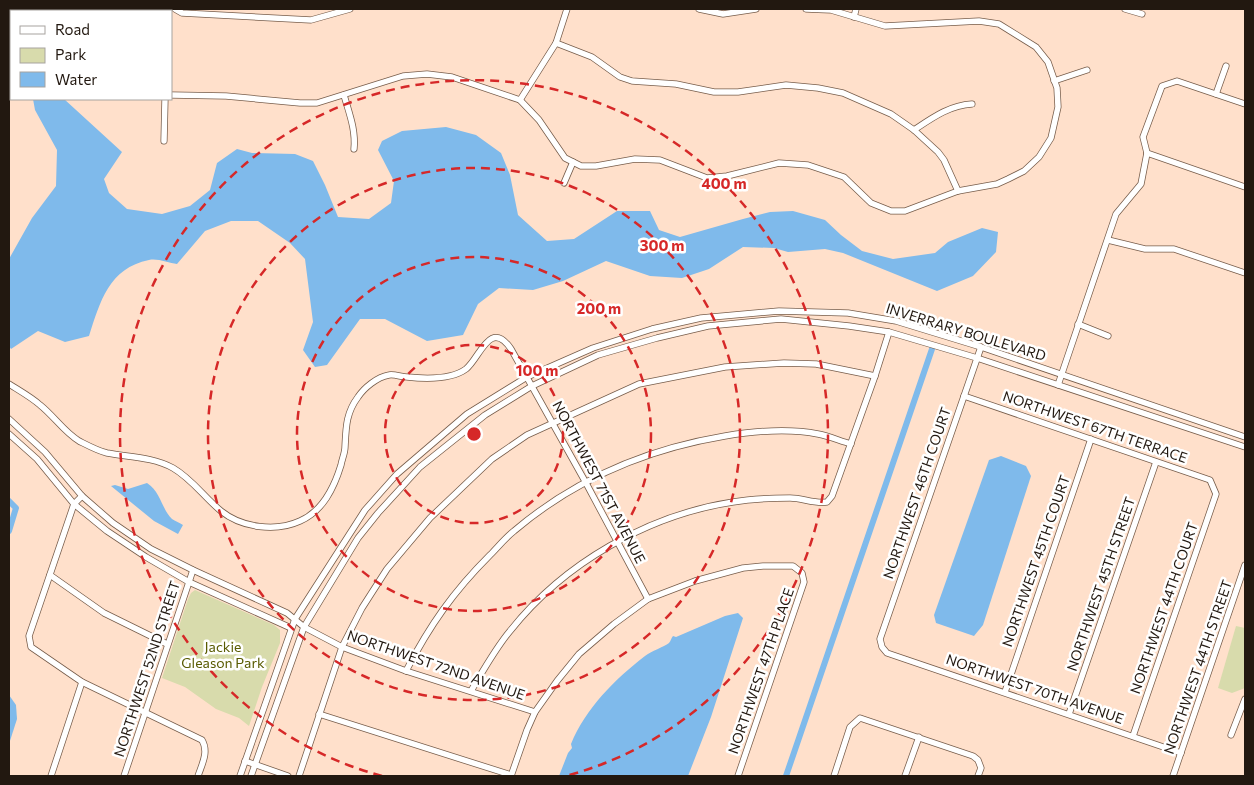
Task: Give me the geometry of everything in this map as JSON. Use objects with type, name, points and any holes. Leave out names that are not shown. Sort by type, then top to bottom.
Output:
[{"type":"street","points":[[175,9],[182,13],[311,20],[350,9]]},
{"type":"street","points":[[520,100],[556,43],[567,9]]},
{"type":"street","points":[[699,9],[723,14],[756,9]]},
{"type":"street","points":[[172,95],[226,96],[300,103],[317,102],[403,76],[427,74],[452,77],[520,100],[539,120],[565,158],[581,166],[596,166],[635,159],[660,160],[707,178],[727,176],[779,163],[808,165],[844,177],[871,202],[891,211],[904,211],[958,192],[997,184],[1024,171],[1039,157],[1051,138],[1058,108],[1057,88],[1048,62],[1036,47],[999,24],[979,21],[885,26],[831,10],[806,9]]},
{"type":"street","points":[[854,17],[856,9]]},
{"type":"street","points":[[1125,9],[1142,14]]},
{"type":"street","points":[[556,43],[592,57],[620,77],[632,80],[676,84],[714,92],[738,92],[786,85],[843,93],[891,114],[914,130],[944,160],[958,192]]},
{"type":"street","points":[[1216,94],[1226,66]]},
{"type":"street","points":[[1054,81],[1087,70]]},
{"type":"street","points":[[1058,385],[1116,214],[1141,184],[1147,153],[1143,137],[1162,86],[1177,81],[1245,104]]},
{"type":"street","points":[[344,95],[353,128],[354,149]]},
{"type":"street","points":[[164,141],[165,100]]},
{"type":"street","points":[[914,130],[959,104],[972,104]]},
{"type":"street","points":[[1147,153],[1245,187]]},
{"type":"street","points":[[564,183],[573,162]]},
{"type":"street","points":[[1108,240],[1145,249],[1174,249],[1245,273]]},
{"type":"street","name":"INVERRARY BOULEVARD","points":[[240,776],[295,619],[364,510],[397,474],[467,414],[527,378],[572,355],[652,329],[701,318],[779,312],[848,313],[896,321],[981,347],[1245,437]]},
{"type":"street","name":"INVERRARY BOULEVARD","points":[[251,776],[304,627],[358,538],[378,513],[420,467],[485,415],[532,386],[598,355],[708,326],[781,319],[889,332],[977,358],[1245,447]]},
{"type":"street","points":[[1078,324],[1108,336]]},
{"type":"street","points":[[471,691],[510,630],[542,596],[580,564],[616,542],[653,524],[682,514],[733,502],[792,498],[819,504],[828,502],[832,496],[876,376],[889,332]]},
{"type":"street","name":"NORTHWEST 71ST AVENUE","points":[[9,384],[41,406],[63,429],[78,440],[105,452],[156,461],[172,468],[184,475],[222,512],[242,522],[266,528],[285,526],[301,521],[315,511],[329,497],[336,481],[345,448],[345,433],[350,410],[359,395],[372,383],[389,375],[411,378],[446,377],[458,374],[470,366],[485,343],[492,338],[498,338],[506,342],[532,386],[648,599]]},
{"type":"street","name":"NORTHWEST 46TH COURT","points":[[882,648],[880,639],[981,347]]},
{"type":"street","points":[[299,776],[342,647],[362,608],[387,569],[430,518],[492,460],[527,435],[639,384],[725,367],[792,363],[816,364],[876,376]]},
{"type":"street","name":"NORTHWEST 67TH TERRACE","points":[[964,396],[1210,480],[1214,488]]},
{"type":"street","points":[[1153,416],[1156,407]]},
{"type":"street","points":[[9,419],[45,452],[82,496],[112,523],[143,544],[193,570],[287,613],[295,619]]},
{"type":"street","points":[[406,670],[423,637],[448,601],[465,580],[513,532],[548,505],[611,469],[652,453],[693,441],[743,433],[784,431],[819,434],[851,444]]},
{"type":"street","points":[[9,434],[37,459],[74,504],[107,531],[146,557],[189,582],[291,628],[304,627]]},
{"type":"street","points":[[23,446],[30,438]]},
{"type":"street","name":"NORTHWEST 45TH COURT","points":[[1006,692],[1091,439]]},
{"type":"street","name":"NORTHWEST 45TH STREET","points":[[1069,714],[1156,462]]},
{"type":"street","name":"NORTHWEST 44TH COURT","points":[[1133,736],[1216,494],[1214,488]]},
{"type":"street","points":[[82,496],[74,504],[29,636],[31,647],[82,682],[202,740],[206,746],[206,752],[198,776]]},
{"type":"street","name":"NORTHWEST 44TH STREET","points":[[1174,776],[1245,565]]},
{"type":"street","name":"NORTHWEST 47TH PLACE","points":[[648,599],[695,581],[743,568],[793,566],[802,573],[804,582],[738,776]]},
{"type":"street","name":"NORTHWEST 52ND STREET","points":[[124,776],[193,570]]},
{"type":"street","points":[[50,575],[104,613],[167,644]]},
{"type":"street","points":[[319,714],[511,776],[535,712],[557,681],[579,654],[614,624],[648,599]]},
{"type":"street","name":"NORTHWEST 72ND AVENUE","points":[[295,619],[304,627],[342,647],[535,712]]},
{"type":"street","name":"NORTHWEST 70TH AVENUE","points":[[882,648],[887,653],[1181,753]]},
{"type":"street","points":[[51,776],[82,682]]},
{"type":"street","points":[[1231,735],[1244,703]]},
{"type":"street","points":[[834,776],[850,727],[860,718],[972,756],[978,760],[981,768],[978,776]]},
{"type":"street","points":[[905,776],[918,737]]},
{"type":"street","points":[[245,761],[288,776]]},
{"type":"green space","name":"Jackie Gleason Park","points":[[195,590],[274,625],[280,630],[280,643],[249,726],[239,718],[216,709],[185,687],[162,678],[188,599]]},
{"type":"green space","points":[[1236,626],[1245,628],[1245,688],[1232,693],[1218,688]]},
{"type":"water","points":[[33,100],[65,100],[122,152],[104,179],[109,193],[127,209],[162,214],[190,206],[210,190],[217,163],[237,149],[252,153],[295,154],[313,161],[338,217],[369,219],[391,203],[394,181],[378,150],[382,141],[402,131],[446,127],[476,135],[501,153],[510,175],[518,215],[547,241],[574,239],[617,211],[650,211],[659,230],[680,237],[770,212],[793,211],[825,220],[862,251],[893,259],[935,253],[948,242],[982,228],[998,232],[996,252],[973,276],[937,291],[843,253],[825,249],[788,252],[774,248],[743,247],[709,269],[682,278],[650,276],[606,261],[563,281],[533,290],[499,288],[478,304],[463,335],[427,341],[385,319],[360,319],[327,365],[315,367],[303,350],[313,322],[305,259],[290,243],[258,221],[231,221],[205,231],[177,264],[149,260],[124,270],[108,288],[102,299],[89,336],[65,342],[38,331],[11,349],[9,346],[9,259],[32,218],[56,186],[57,150],[35,110]]},
{"type":"water","points":[[1001,456],[1026,466],[1031,476],[983,625],[974,636],[936,623],[934,615],[989,460]]},
{"type":"water","points":[[147,483],[158,495],[168,515],[183,525],[178,534],[154,521],[111,486],[115,485],[128,489]]},
{"type":"water","points":[[738,613],[743,618],[711,717],[688,776],[559,776],[568,753],[572,748],[571,744],[585,718],[622,675],[648,654],[669,643],[673,636],[676,637],[725,616]]},
{"type":"water","points":[[9,695],[16,705],[17,719],[9,744]]},
{"type":"waterway","points":[[786,776],[932,349]]},
{"type":"waterway","points":[[9,501],[16,508],[9,531]]}]
